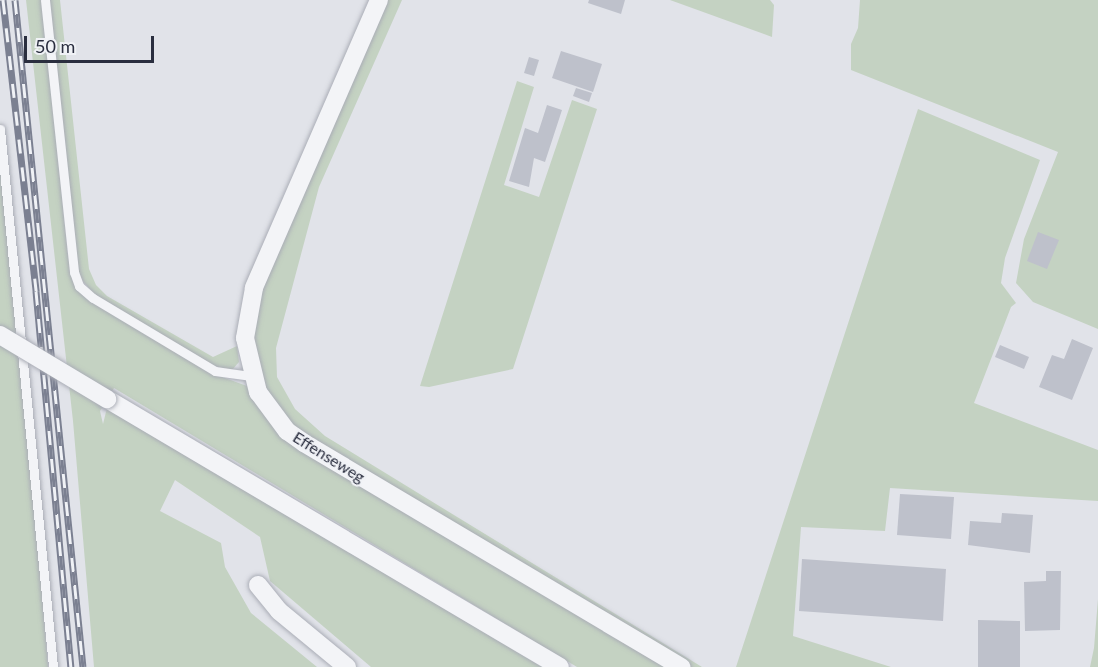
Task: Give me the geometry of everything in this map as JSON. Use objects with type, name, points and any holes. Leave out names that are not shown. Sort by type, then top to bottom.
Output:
[{"type":"street","name":"Effenseweg","points":[[379,0],[254,288],[245,338],[252,375],[274,416],[304,443],[682,667]]},
{"type":"street","points":[[0,336],[560,667]]},
{"type":"street","points":[[258,585],[279,612],[347,667]]},
{"type":"lane","points":[[45,0],[76,280],[93,298],[215,371],[252,375]]},
{"type":"lane","points":[[0,129],[53,667]]},
{"type":"green space","points":[[26,0],[42,0],[68,257],[77,289],[211,373],[247,386],[267,416],[670,667],[577,667],[114,388],[100,411],[103,424],[107,408],[542,667],[371,667],[270,581],[260,537],[175,480],[160,511],[221,543],[225,567],[251,613],[317,667],[94,667],[73,421]]},
{"type":"green space","points":[[49,0],[60,0],[89,269],[96,285],[107,296],[213,357],[237,346],[239,362],[232,370],[214,366],[96,296],[82,280],[78,269]]},
{"type":"green space","points":[[385,0],[402,0],[319,187],[276,348],[277,377],[295,409],[325,436],[702,667],[690,667],[295,431],[258,376],[251,317]]},
{"type":"green space","points":[[670,0],[770,0],[774,5],[772,37]]},
{"type":"green space","points":[[860,0],[1098,0],[1098,329],[1033,302],[1016,283],[1024,239],[1058,152],[851,70],[851,44],[858,28]]},
{"type":"green space","points":[[517,81],[534,87],[504,185],[539,197],[572,100],[597,109],[513,369],[429,387],[420,386]]},
{"type":"green space","points":[[918,109],[1040,160],[1005,258],[1001,283],[1016,303],[1011,307],[974,403],[1098,450],[1098,501],[890,488],[885,531],[801,527],[793,636],[891,667],[736,667]]},
{"type":"green space","points":[[0,160],[35,504],[48,667],[0,667]]},
{"type":"green space","points":[[1098,599],[1098,667],[1090,667],[1094,648]]},
{"type":"building","points":[[589,0],[625,0],[621,14],[588,3]]},
{"type":"building","points":[[561,51],[602,64],[593,92],[552,78]]},
{"type":"building","points":[[529,57],[539,60],[534,76],[524,73]]},
{"type":"building","points":[[576,88],[592,93],[589,102],[573,96]]},
{"type":"building","points":[[547,105],[562,110],[545,162],[534,158],[529,187],[509,181],[525,128],[538,133]]},
{"type":"building","points":[[1038,232],[1059,240],[1047,269],[1027,261]]},
{"type":"building","points":[[1072,339],[1093,348],[1072,400],[1039,387],[1052,355],[1064,359]]},
{"type":"building","points":[[1000,345],[1029,357],[1024,369],[995,357]]},
{"type":"building","points":[[900,494],[954,497],[951,539],[897,535]]},
{"type":"building","points":[[1002,513],[1033,515],[1030,553],[968,545],[970,521],[1001,523]]},
{"type":"building","points":[[802,559],[946,569],[943,621],[799,611]]},
{"type":"building","points":[[1046,571],[1061,571],[1060,630],[1025,631],[1024,582],[1046,581]]},
{"type":"building","points":[[978,620],[1020,621],[1020,667],[978,667]]},
{"type":"railway","points":[[3,0],[36,291],[71,667]]},
{"type":"railway","points":[[15,0],[83,667]]}]
